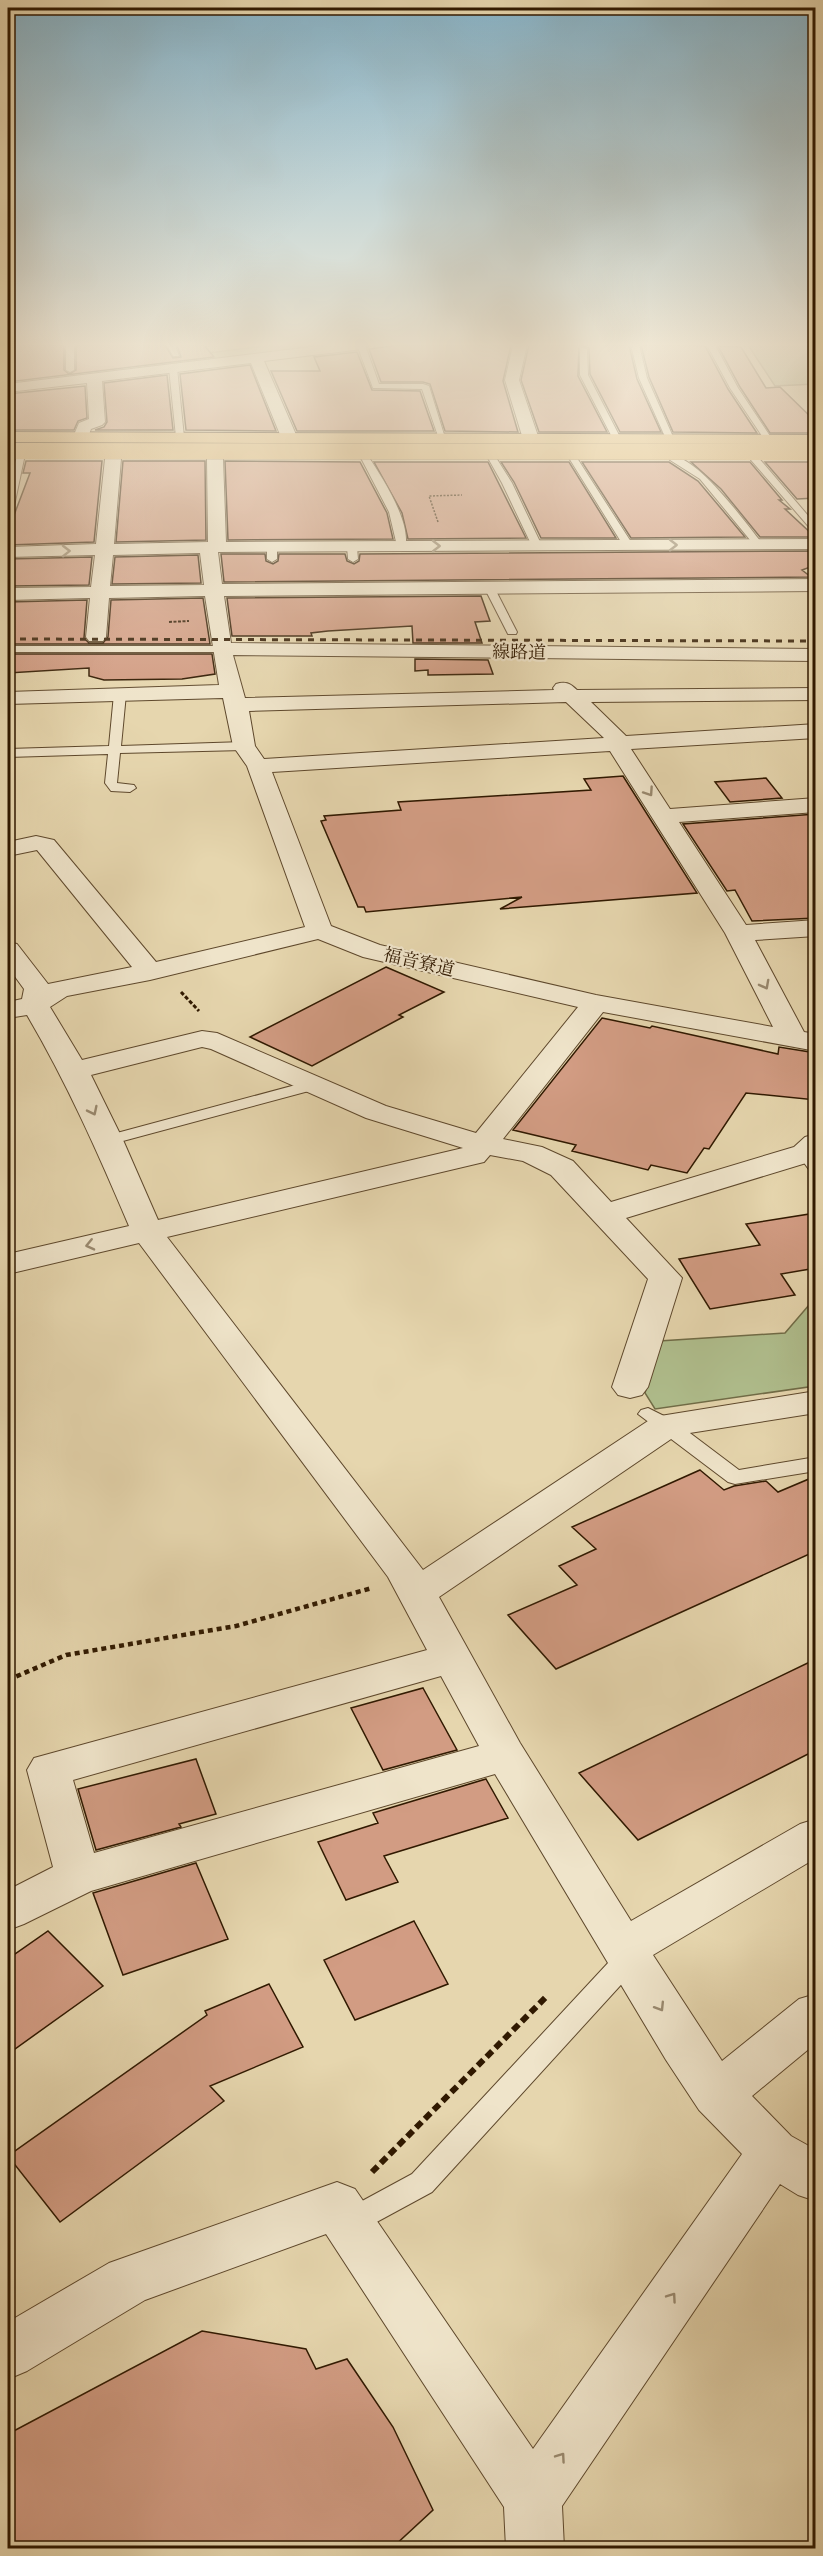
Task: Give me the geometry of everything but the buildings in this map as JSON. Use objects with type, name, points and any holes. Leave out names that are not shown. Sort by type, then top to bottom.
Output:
[{"type":"street","points":[[96,637],[112,464]]},
{"type":"street","points":[[21,1007],[53,992],[155,971],[320,931],[251,756],[222,649],[214,590],[212,547],[215,464]]},
{"type":"street","points":[[8,552],[212,547],[272,553],[352,553],[446,546],[784,544],[812,552]]},
{"type":"street","points":[[8,594],[816,585]]},
{"type":"street","name":"線路道","points":[[222,649],[816,655]]},
{"type":"street","points":[[524,652],[615,736],[616,743],[665,816],[804,1041]]},
{"type":"street","points":[[790,655],[816,685]]},
{"type":"street","points":[[8,698],[120,694],[234,698],[816,694]]},
{"type":"street","points":[[251,756],[616,743],[816,731]]},
{"type":"street","points":[[665,816],[806,806],[816,830]]},
{"type":"street","points":[[8,849],[36,843],[45,845],[155,971]]},
{"type":"street","points":[[738,933],[816,927]]},
{"type":"street","name":"福音寮道","points":[[320,931],[372,951],[596,1003],[804,1041]]},
{"type":"street","points":[[8,950],[38,989],[21,1007]]},
{"type":"street","points":[[8,1264],[473,1156],[596,1003]]},
{"type":"street","points":[[8,2352],[128,2281],[337,2206],[534,2524],[794,2165],[717,2094],[627,1953],[506,1755],[417,1593],[387,1545],[147,1232],[108,1140],[74,1071],[21,1007]]},
{"type":"street","points":[[74,1071],[202,1040],[217,1041],[376,1112],[482,1144],[531,1153],[562,1168],[665,1278],[630,1387]]},
{"type":"street","points":[[606,1214],[812,1154]]},
{"type":"street","points":[[417,1593],[657,1420],[816,1402]]},
{"type":"street","points":[[78,1876],[49,1770],[452,1658]]},
{"type":"street","points":[[8,1911],[78,1876],[506,1755]]},
{"type":"street","points":[[627,1953],[816,1836]]},
{"type":"street","points":[[717,2094],[816,2014]]},
{"type":"lane","points":[[8,511],[11,464]]},
{"type":"lane","points":[[369,464],[384,488],[402,537],[399,549]]},
{"type":"lane","points":[[496,464],[537,546]]},
{"type":"lane","points":[[577,464],[628,545]]},
{"type":"lane","points":[[683,464],[704,477],[758,544]]},
{"type":"lane","points":[[759,464],[816,532]]},
{"type":"lane","points":[[489,587],[512,633]]},
{"type":"lane","points":[[8,649],[222,649]]},
{"type":"lane","points":[[120,694],[111,783],[115,788],[130,788]]},
{"type":"lane","points":[[8,753],[115,751],[251,756]]},
{"type":"lane","points":[[108,1140],[314,1085]]},
{"type":"lane","points":[[657,1420],[735,1478],[816,1464]]},
{"type":"lane","points":[[349,2223],[422,2183],[627,1953]]},
{"type":"path","points":[[446,546],[429,496],[462,495]]},
{"type":"path","points":[[155,971],[222,1036],[217,1041]]},
{"type":"green space","points":[[815,1298],[815,1386],[655,1409],[645,1393],[659,1341],[785,1333]]},
{"type":"railway","points":[[8,639],[816,641]]}]
